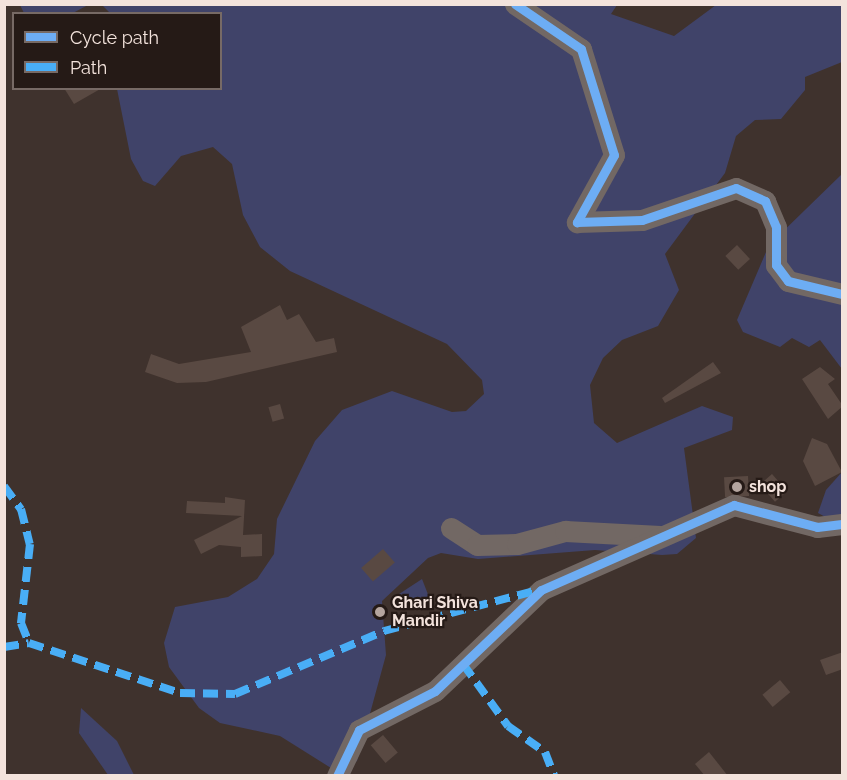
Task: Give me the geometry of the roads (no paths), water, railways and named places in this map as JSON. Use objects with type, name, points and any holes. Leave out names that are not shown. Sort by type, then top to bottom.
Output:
[{"type":"street","points":[[515,4],[581,48],[614,154],[578,222],[642,220],[736,188],[768,207],[776,227],[776,265],[788,281],[843,294]]},
{"type":"street","points":[[338,776],[359,730],[435,692],[541,590],[734,505],[817,527],[843,524]]},
{"type":"street","points":[[451,528],[477,545],[517,544],[565,531],[664,536]]},
{"type":"place","name":"shop","points":[[737,487]]},
{"type":"place","name":"Ghari Shiva Mandir","points":[[380,612]]}]
